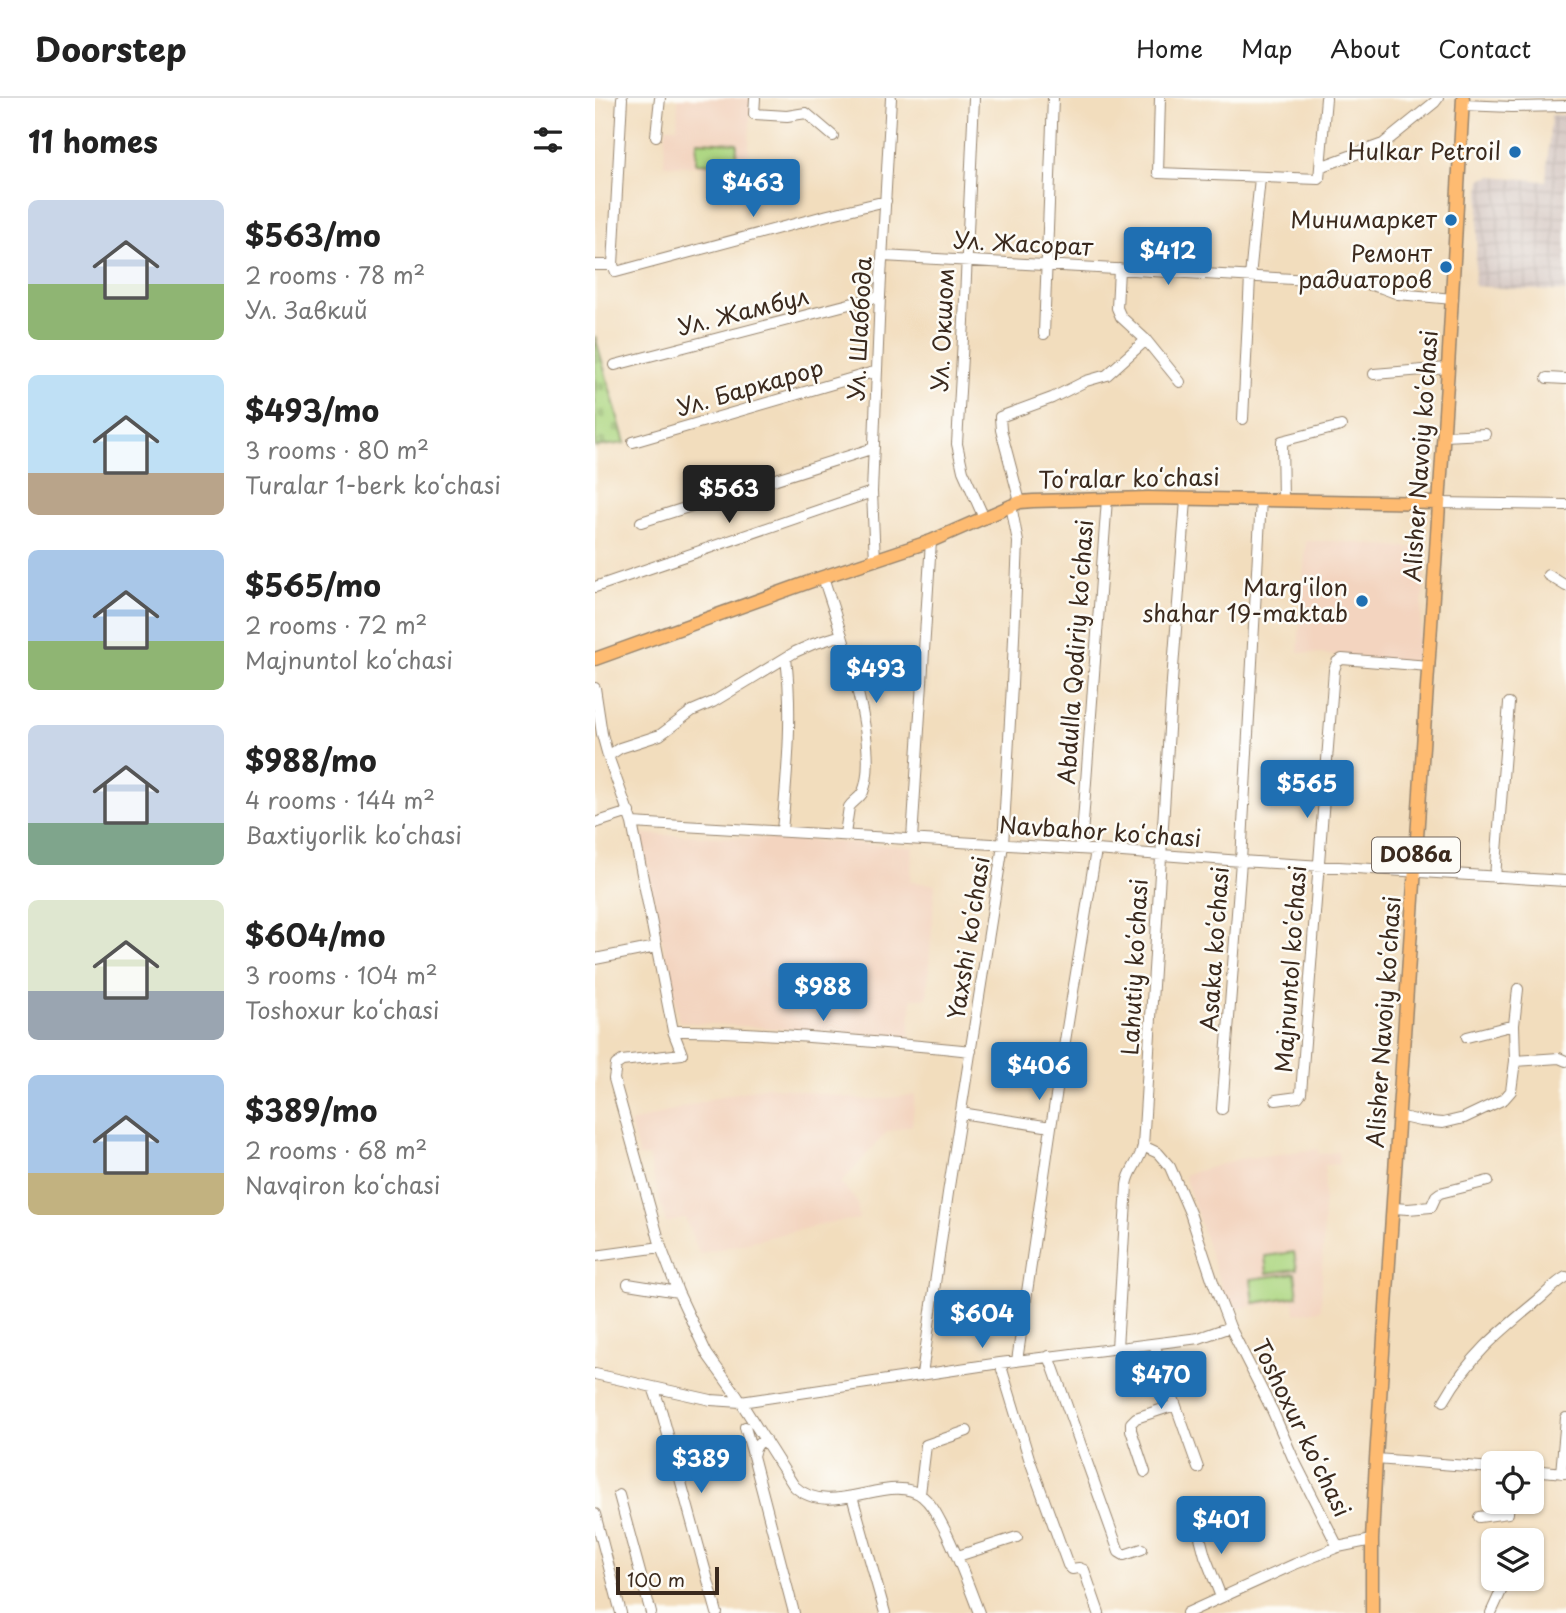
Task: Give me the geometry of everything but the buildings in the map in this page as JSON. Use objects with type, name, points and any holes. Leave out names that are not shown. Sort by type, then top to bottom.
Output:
[{"type":"main road","name":"Alisher Navoiy koʻchasi","points":[[1372,1613],[1376,1459],[1453,299],[1462,102]]},
{"type":"main road","name":"Toʻralar koʻchasi","points":[[595,659],[931,541],[1016,504],[1107,499],[1439,503]]},
{"type":"street","points":[[622,98],[613,265],[616,272],[887,201]]},
{"type":"street","points":[[656,136],[660,98]]},
{"type":"street","points":[[755,98],[754,114],[787,116],[806,113],[833,136]]},
{"type":"street","name":"Ул. Шаббода","points":[[875,561],[872,492],[891,98]]},
{"type":"street","name":"Ул. Окшом","points":[[974,98],[957,444],[963,471],[984,518]]},
{"type":"street","points":[[1044,334],[1053,98]]},
{"type":"street","points":[[1160,98],[1158,173],[1319,179],[1326,98]]},
{"type":"street","points":[[1320,167],[1383,144],[1438,98]]},
{"type":"street","points":[[1462,102],[1513,107],[1566,106]]},
{"type":"street","points":[[1243,419],[1250,277],[1260,178]]},
{"type":"street","name":"Ул. Жасорат","points":[[883,256],[1363,283],[1398,294],[1453,299]]},
{"type":"street","points":[[595,265],[613,265]]},
{"type":"street","points":[[1119,269],[1117,308],[1121,317],[1146,340],[1180,382]]},
{"type":"street","name":"Ул. Жамбул","points":[[615,365],[880,296]]},
{"type":"street","name":"Yaxshi koʻchasi","points":[[922,1374],[1003,845],[1018,542],[1016,504],[1000,417],[1107,375],[1146,340]]},
{"type":"street","points":[[1374,374],[1448,368]]},
{"type":"street","name":"Ул. Баркарор","points":[[633,442],[877,371]]},
{"type":"street","points":[[1547,378],[1566,379]]},
{"type":"street","points":[[1283,500],[1282,441],[1341,426]]},
{"type":"street","points":[[1444,436],[1485,434]]},
{"type":"street","points":[[641,522],[874,447]]},
{"type":"street","points":[[595,587],[872,492]]},
{"type":"street","name":"Abdulla Qodiriy koʻchasi","points":[[1081,849],[1107,499]]},
{"type":"street","name":"Lahutiy koʻchasi","points":[[1117,1348],[1128,1178],[1141,1156],[1143,1146],[1172,681],[1187,499]]},
{"type":"street","name":"Asaka koʻchasi","points":[[1222,1109],[1241,861],[1261,499]]},
{"type":"street","name":"Toʻralar koʻchasi","points":[[1439,503],[1566,505]]},
{"type":"street","points":[[912,839],[931,541]]},
{"type":"street","points":[[1548,575],[1566,586]]},
{"type":"street","points":[[823,578],[842,635],[868,747],[865,782],[862,793],[850,804],[845,834]]},
{"type":"street","points":[[608,756],[620,748],[660,735],[692,711],[713,702],[813,644],[842,635]]},
{"type":"street","points":[[782,831],[790,734],[786,658]]},
{"type":"street","name":"Majnuntol koʻchasi","points":[[1276,1100],[1298,1097],[1301,1093],[1334,670],[1337,662],[1342,659],[1429,666]]},
{"type":"street","points":[[595,688],[608,756],[632,823],[673,1031],[682,1054],[622,1060],[616,1065],[614,1072],[661,1247],[678,1292],[707,1354],[741,1402],[789,1480],[799,1490],[824,1499],[892,1489],[920,1494],[936,1513],[958,1556],[979,1613]]},
{"type":"street","points":[[1496,877],[1509,702]]},
{"type":"street","points":[[595,823],[629,812]]},
{"type":"street","name":"Navbahor koʻchasi","points":[[632,823],[845,834],[1566,881]]},
{"type":"street","points":[[1017,1360],[1096,850]]},
{"type":"street","points":[[595,959],[656,947]]},
{"type":"street","points":[[1398,1116],[1443,1123],[1464,1118],[1504,1099],[1511,1091],[1515,1061],[1517,989]]},
{"type":"street","points":[[1467,1037],[1514,1025]]},
{"type":"street","points":[[673,1031],[703,1030],[971,1051]]},
{"type":"street","points":[[1515,1061],[1559,1058],[1566,1061]]},
{"type":"street","points":[[961,1113],[1051,1127]]},
{"type":"street","name":"Toshoxur koʻchasi","points":[[1143,1146],[1158,1153],[1170,1167],[1190,1213],[1230,1327],[1338,1547]]},
{"type":"street","points":[[1394,1208],[1431,1207],[1440,1193],[1488,1181]]},
{"type":"street","points":[[595,1256],[661,1247]]},
{"type":"street","points":[[1444,1401],[1455,1382],[1487,1343],[1566,1277]]},
{"type":"street","points":[[628,1284],[678,1292]]},
{"type":"street","name":"Toshoxur koʻchasi","points":[[595,1374],[711,1400],[741,1402],[1017,1360],[1199,1338],[1230,1327]]},
{"type":"street","points":[[1154,1344],[1198,1468]]},
{"type":"street","points":[[1049,1356],[1119,1552],[1124,1555],[1142,1549]]},
{"type":"street","points":[[1000,1363],[1029,1458],[1068,1565],[1072,1569],[1084,1570],[1099,1613]]},
{"type":"street","points":[[653,1387],[717,1613]]},
{"type":"street","points":[[1145,1472],[1131,1423],[1136,1418],[1175,1405]]},
{"type":"street","points":[[1544,1471],[1564,1473],[1566,1418]]},
{"type":"street","points":[[745,1427],[794,1613]]},
{"type":"street","points":[[920,1494],[926,1445],[967,1431]]},
{"type":"street","points":[[753,1456],[758,1443],[765,1439]]},
{"type":"street","points":[[1376,1459],[1481,1467]]},
{"type":"street","points":[[619,1495],[651,1613]]},
{"type":"street","points":[[852,1496],[885,1613]]},
{"type":"street","points":[[595,1514],[621,1613]]},
{"type":"street","points":[[1479,1517],[1502,1514]]},
{"type":"street","points":[[1196,1522],[1202,1548],[1221,1597]]},
{"type":"street","points":[[958,1556],[1017,1537]]},
{"type":"street","points":[[1187,1613],[1338,1547],[1372,1540]]},
{"type":"street","points":[[1491,1613],[1501,1591]]},
{"type":"shaded area","points":[[678,98],[751,98],[748,169],[664,165],[666,127],[677,127]]},
{"type":"shaded area","points":[[1551,115],[1566,115],[1566,292],[1474,286],[1481,179],[1493,176],[1546,181]]},
{"type":"shaded area","name":"Marg'ilon shahar 19-maktab","points":[[1306,541],[1427,549],[1417,664],[1298,652]]},
{"type":"shaded area","points":[[640,834],[913,847],[910,882],[935,884],[927,998],[912,998],[909,1037],[679,1022]]},
{"type":"shaded area","points":[[767,1086],[869,1100],[915,1095],[912,1125],[887,1132],[841,1183],[857,1202],[859,1219],[827,1223],[699,1254],[685,1218],[666,1223],[648,1156],[639,1157],[630,1123],[714,1098]]},
{"type":"shaded area","points":[[1318,1149],[1319,1154],[1338,1152],[1339,1164],[1325,1165],[1321,1310],[1295,1314],[1294,1300],[1229,1310],[1184,1175],[1239,1159]]},
{"type":"green space","points":[[697,141],[737,143],[736,165],[696,163]]},
{"type":"green space","points":[[595,336],[625,443],[595,447]]},
{"type":"green space","points":[[1294,1252],[1297,1269],[1267,1273],[1265,1256]]},
{"type":"green space","points":[[1295,1273],[1298,1296],[1254,1303],[1251,1279]]},
{"type":"place","name":"Hulkar Petroil","points":[[1515,152]]},
{"type":"place","name":"Минимаркет","points":[[1451,220]]},
{"type":"place","name":"Ремонт радиаторов","points":[[1446,267]]},
{"type":"place","name":"Marg'ilon shahar 19-maktab","points":[[1362,601]]}]
